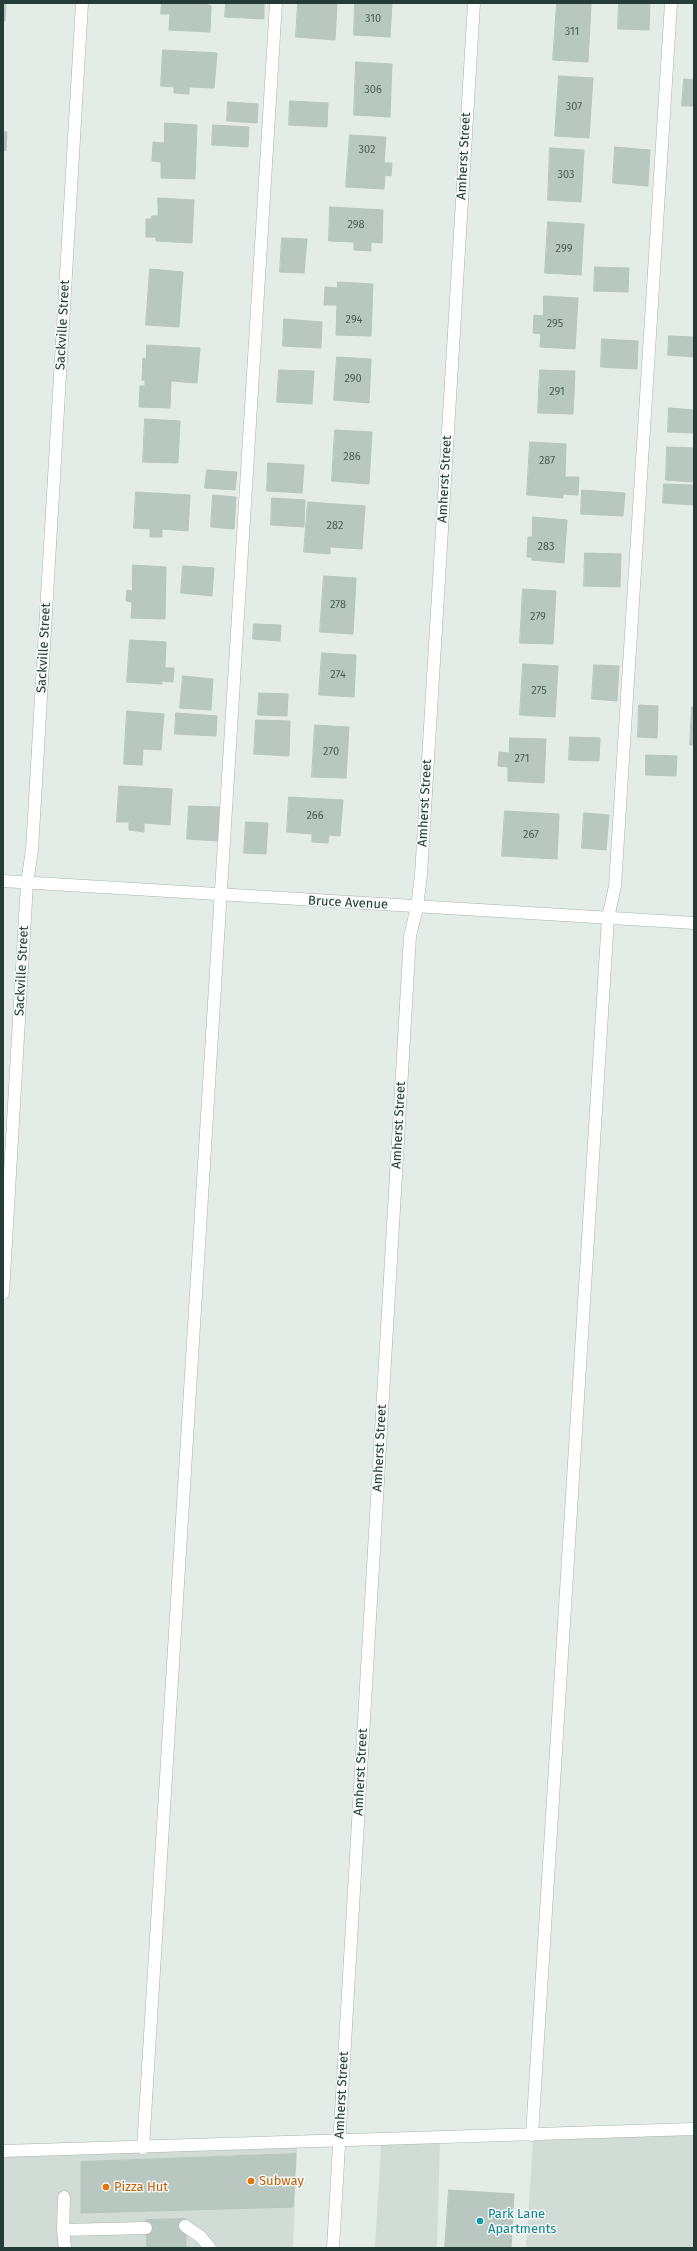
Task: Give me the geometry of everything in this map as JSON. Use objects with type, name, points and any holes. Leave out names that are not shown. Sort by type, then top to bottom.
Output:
[{"type":"street","name":"Sackville Street","points":[[3,1293],[27,883],[33,834],[82,3]]},
{"type":"street","points":[[143,2148],[276,3]]},
{"type":"street","name":"Amherst Street","points":[[333,2248],[410,936],[418,907],[474,3]]},
{"type":"street","points":[[532,2135],[608,918],[615,886],[671,3]]},
{"type":"street","name":"Bruce Avenue","points":[[3,881],[694,923]]},
{"type":"street","points":[[3,2151],[143,2148],[694,2130]]},
{"type":"street","points":[[64,2197],[63,2230],[65,2248]]},
{"type":"street","points":[[185,2226],[201,2237],[210,2248]]},
{"type":"street","points":[[63,2230],[146,2228]]},
{"type":"shaded area","points":[[694,2135],[694,2248],[526,2248],[533,2140]]},
{"type":"shaded area","points":[[440,2143],[437,2248],[375,2248],[381,2145]]},
{"type":"shaded area","points":[[297,2148],[293,2248],[3,2248],[3,2156]]},
{"type":"building","points":[[3,3],[6,3],[5,21],[3,21]]},
{"type":"building","points":[[162,3],[208,3],[208,5],[211,6],[210,32],[169,30],[170,14],[161,14]]},
{"type":"building","points":[[226,3],[264,3],[264,19],[225,17]]},
{"type":"building","points":[[298,3],[337,4],[335,40],[296,37]]},
{"type":"building","points":[[355,3],[392,3],[390,37],[354,35]]},
{"type":"building","points":[[557,3],[591,4],[588,62],[553,60]]},
{"type":"building","points":[[619,3],[650,3],[649,30],[618,29]]},
{"type":"building","points":[[163,50],[217,53],[214,88],[189,87],[189,94],[174,93],[174,87],[161,86]]},
{"type":"building","points":[[356,62],[392,64],[390,117],[354,115]]},
{"type":"building","points":[[559,76],[593,78],[589,138],[555,136]]},
{"type":"building","points":[[684,79],[694,80],[694,106],[682,106]]},
{"type":"building","points":[[290,101],[328,103],[327,127],[289,125]]},
{"type":"building","points":[[228,102],[258,104],[257,123],[227,121]]},
{"type":"building","points":[[165,123],[197,125],[195,179],[161,178],[161,162],[152,161],[153,142],[164,143]]},
{"type":"building","points":[[213,125],[249,127],[248,147],[212,145]]},
{"type":"building","points":[[3,132],[7,132],[6,151],[3,150]]},
{"type":"building","points":[[350,135],[386,137],[384,163],[392,163],[391,176],[385,175],[384,189],[346,187]]},
{"type":"building","points":[[615,147],[650,150],[648,186],[613,183]]},
{"type":"building","points":[[550,148],[584,150],[581,202],[548,200]]},
{"type":"building","points":[[158,198],[194,200],[192,243],[156,241],[156,237],[146,237],[146,219],[151,219],[152,216],[158,216]]},
{"type":"building","points":[[330,207],[383,210],[382,243],[371,242],[371,251],[354,250],[354,242],[329,241]]},
{"type":"building","points":[[548,222],[584,224],[581,275],[545,273]]},
{"type":"building","points":[[282,238],[307,239],[304,273],[280,272]]},
{"type":"building","points":[[595,267],[629,268],[628,292],[594,291]]},
{"type":"building","points":[[150,269],[183,272],[179,327],[146,325]]},
{"type":"building","points":[[338,282],[373,284],[371,336],[336,335],[337,305],[324,305],[325,287],[337,288]]},
{"type":"building","points":[[544,296],[578,298],[575,349],[540,347],[541,334],[533,333],[534,315],[543,316]]},
{"type":"building","points":[[284,319],[322,322],[321,348],[283,346]]},
{"type":"building","points":[[669,336],[694,337],[694,357],[668,355]]},
{"type":"building","points":[[602,339],[638,341],[637,369],[601,367]]},
{"type":"building","points":[[147,345],[200,348],[197,383],[171,381],[170,408],[139,407],[140,386],[145,386],[145,380],[142,380],[143,358],[146,359]]},
{"type":"building","points":[[337,357],[371,359],[369,403],[334,400]]},
{"type":"building","points":[[279,370],[314,371],[312,404],[277,402]]},
{"type":"building","points":[[540,370],[575,371],[573,414],[538,413]]},
{"type":"building","points":[[669,408],[694,410],[694,433],[668,432]]},
{"type":"building","points":[[145,419],[180,421],[178,463],[143,462]]},
{"type":"building","points":[[335,430],[372,432],[369,484],[332,481]]},
{"type":"building","points":[[530,442],[566,444],[565,477],[579,477],[578,495],[563,494],[563,498],[527,495]]},
{"type":"building","points":[[667,447],[694,448],[694,482],[666,480]]},
{"type":"building","points":[[268,463],[304,465],[302,493],[267,491]]},
{"type":"building","points":[[207,470],[237,472],[235,490],[205,488]]},
{"type":"building","points":[[664,484],[694,485],[694,505],[663,503]]},
{"type":"building","points":[[582,490],[625,493],[623,516],[581,514]]},
{"type":"building","points":[[136,492],[190,495],[188,531],[162,529],[162,537],[150,537],[150,529],[134,528]]},
{"type":"building","points":[[213,495],[236,497],[234,529],[211,527]]},
{"type":"building","points":[[272,498],[305,500],[304,527],[271,525]]},
{"type":"building","points":[[308,502],[365,506],[362,549],[330,547],[330,554],[304,552]]},
{"type":"building","points":[[533,517],[567,520],[564,563],[532,560],[532,557],[527,557],[528,537],[532,537]]},
{"type":"building","points":[[585,553],[621,554],[620,587],[584,586]]},
{"type":"building","points":[[133,565],[166,567],[165,619],[131,618],[132,602],[126,601],[127,590],[132,591]]},
{"type":"building","points":[[183,566],[214,568],[212,596],[181,593]]},
{"type":"building","points":[[324,576],[356,578],[353,634],[320,632]]},
{"type":"building","points":[[523,589],[556,591],[553,644],[520,643]]},
{"type":"building","points":[[254,624],[281,625],[280,641],[253,639]]},
{"type":"building","points":[[130,640],[166,642],[165,668],[174,668],[173,682],[162,681],[162,684],[127,682]]},
{"type":"building","points":[[322,653],[356,655],[354,697],[319,695]]},
{"type":"building","points":[[523,664],[558,666],[555,717],[520,715]]},
{"type":"building","points":[[594,665],[619,666],[617,701],[592,699]]},
{"type":"building","points":[[183,676],[213,679],[211,710],[180,708]]},
{"type":"building","points":[[259,693],[288,694],[287,716],[258,715]]},
{"type":"building","points":[[639,705],[658,706],[657,738],[638,737]]},
{"type":"building","points":[[692,707],[694,707],[694,745],[690,745]]},
{"type":"building","points":[[127,711],[164,714],[161,750],[143,749],[142,765],[124,764]]},
{"type":"building","points":[[176,713],[217,716],[216,736],[175,734]]},
{"type":"building","points":[[256,720],[290,721],[289,756],[254,754]]},
{"type":"building","points":[[315,725],[349,727],[346,778],[312,777]]},
{"type":"building","points":[[570,737],[600,738],[599,761],[569,760]]},
{"type":"building","points":[[510,738],[546,739],[544,783],[508,781],[508,767],[498,766],[499,752],[509,753]]},
{"type":"building","points":[[646,755],[677,756],[676,776],[646,775]]},
{"type":"building","points":[[119,786],[172,789],[170,825],[144,823],[144,832],[129,830],[129,822],[117,822]]},
{"type":"building","points":[[289,797],[343,800],[340,836],[329,835],[328,843],[312,842],[312,834],[287,832]]},
{"type":"building","points":[[189,806],[220,807],[218,841],[187,839]]},
{"type":"building","points":[[505,811],[559,814],[557,859],[502,856]]},
{"type":"building","points":[[584,813],[609,815],[606,850],[582,848]]},
{"type":"building","points":[[246,822],[268,823],[266,854],[244,853]]},
{"type":"building","points":[[296,2154],[293,2207],[81,2213],[81,2162]]},
{"type":"building","name":"Park Lane Apartments","points":[[449,2190],[514,2194],[511,2248],[445,2248]]},
{"type":"building","points":[[185,2219],[186,2248],[147,2248],[146,2220]]},
{"type":"place","name":"Subway","points":[[251,2181]]},
{"type":"place","name":"Pizza Hut","points":[[106,2187]]},
{"type":"place","name":"Park Lane Apartments","points":[[480,2221]]}]
